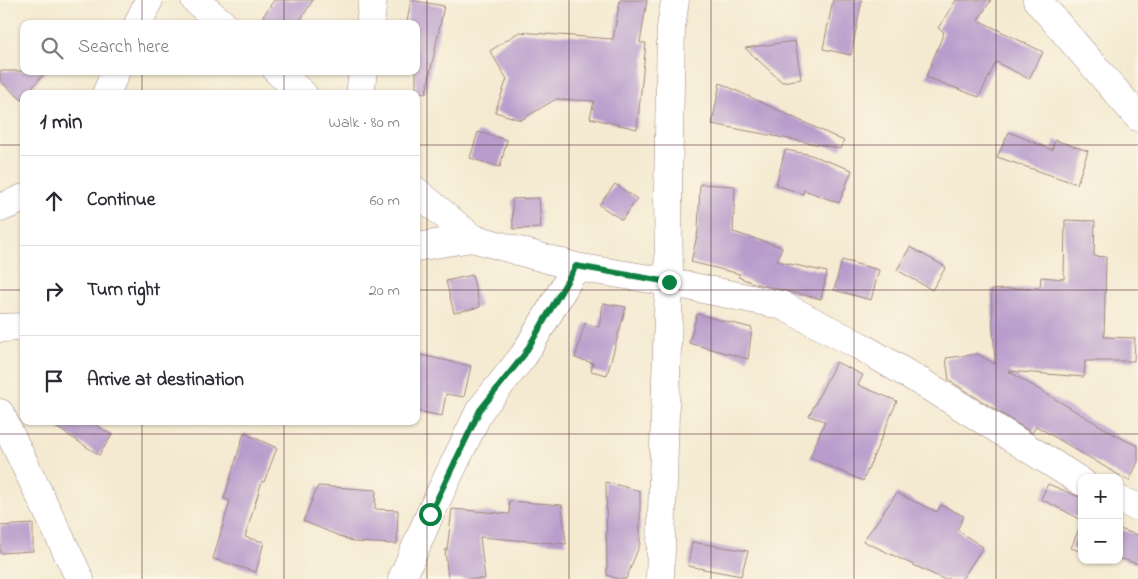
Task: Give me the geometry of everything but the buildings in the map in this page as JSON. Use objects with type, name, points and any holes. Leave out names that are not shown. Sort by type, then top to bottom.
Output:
[{"type":"street","points":[[140,20],[149,0]]},
{"type":"street","points":[[195,0],[218,20]]},
{"type":"street","points":[[370,20],[373,0]]},
{"type":"street","points":[[660,579],[669,282],[668,190],[671,38],[675,0]]},
{"type":"street","points":[[1037,0],[1138,117]]},
{"type":"street","points":[[108,90],[114,75]]},
{"type":"street","points":[[282,75],[298,90]]},
{"type":"street","points":[[361,90],[362,75]]},
{"type":"street","points":[[420,194],[472,238]]},
{"type":"street","points":[[0,208],[20,200]]},
{"type":"street","points":[[420,246],[472,238],[576,266],[669,282],[781,305],[860,346],[943,395],[1078,479]]},
{"type":"street","points":[[402,579],[430,514],[480,410],[524,355],[576,266]]},
{"type":"street","points":[[0,328],[20,328]]},
{"type":"street","points":[[0,413],[80,579]]},
{"type":"street","points":[[1123,501],[1138,507]]},
{"type":"route","points":[[430,514],[480,410],[524,355],[576,266],[669,282]]}]
